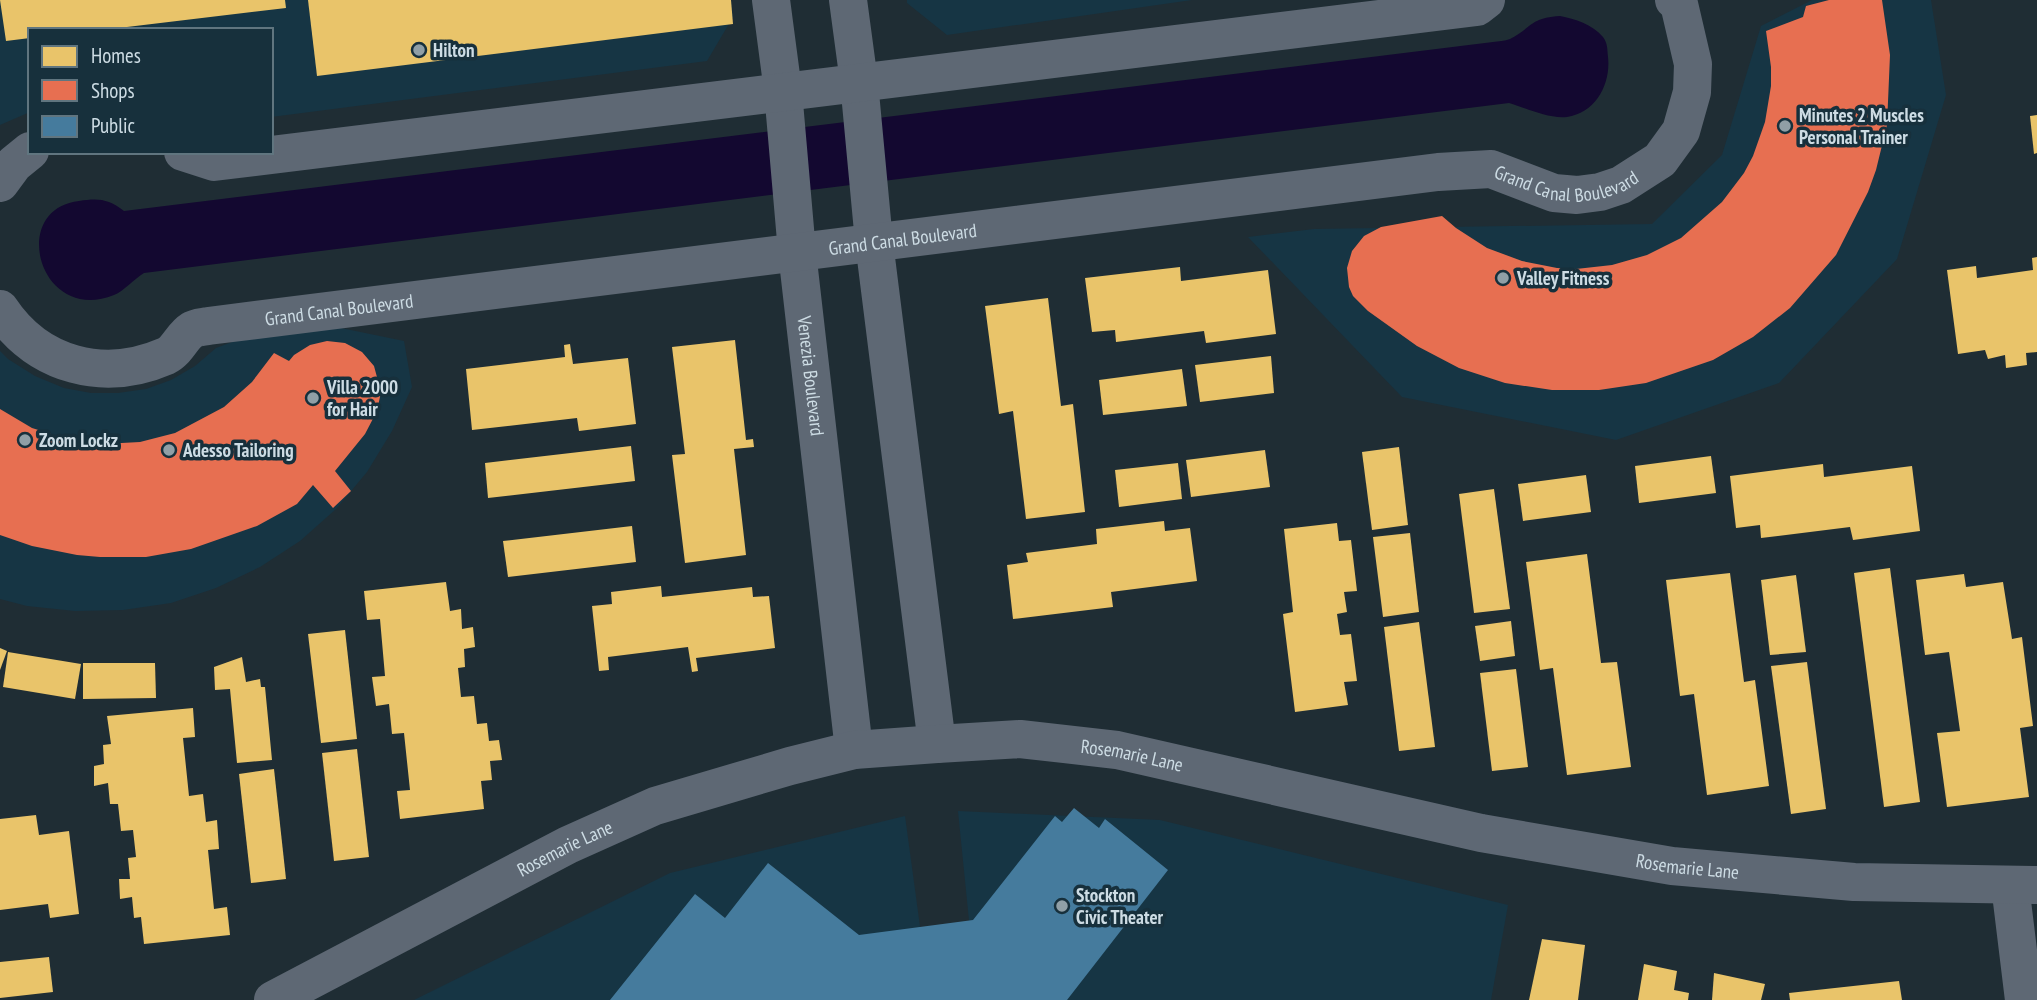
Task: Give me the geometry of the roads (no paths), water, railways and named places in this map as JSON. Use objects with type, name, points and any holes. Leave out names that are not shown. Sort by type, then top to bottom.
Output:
[{"type":"street","name":"Venezia Boulevard","points":[[771,0],[853,750]]},
{"type":"street","points":[[848,0],[859,82],[874,242],[937,744]]},
{"type":"street","points":[[189,154],[214,162],[1477,7],[1486,0]]},
{"type":"street","name":"Grand Canal Boulevard","points":[[0,309],[10,325],[32,345],[57,359],[85,367],[137,367],[169,354],[192,330],[208,326],[1438,172],[1491,169],[1554,193],[1577,195],[1610,189],[1621,186],[1660,160],[1681,131],[1692,92],[1693,64],[1680,1]]},
{"type":"street","points":[[0,183],[14,164],[28,153]]},
{"type":"street","name":"Rosemarie Lane","points":[[273,1000],[568,845],[655,806],[853,750],[937,744],[1020,739],[1117,750],[1481,833],[1672,866],[1854,882],[2024,885]]},
{"type":"street","points":[[2024,885],[2024,1000]]},
{"type":"place","name":"Hilton","points":[[419,50]]},
{"type":"place","name":"Minutes 2 Muscles Personal Trainer","points":[[1785,126]]},
{"type":"place","name":"Valley Fitness","points":[[1503,278]]},
{"type":"place","name":"Villa 2000 for Hair","points":[[313,398]]},
{"type":"place","name":"Zoom Lockz","points":[[25,440]]},
{"type":"place","name":"Adesso Tailoring","points":[[169,450]]},
{"type":"place","name":"Stockton Civic Theater","points":[[1062,906]]}]
